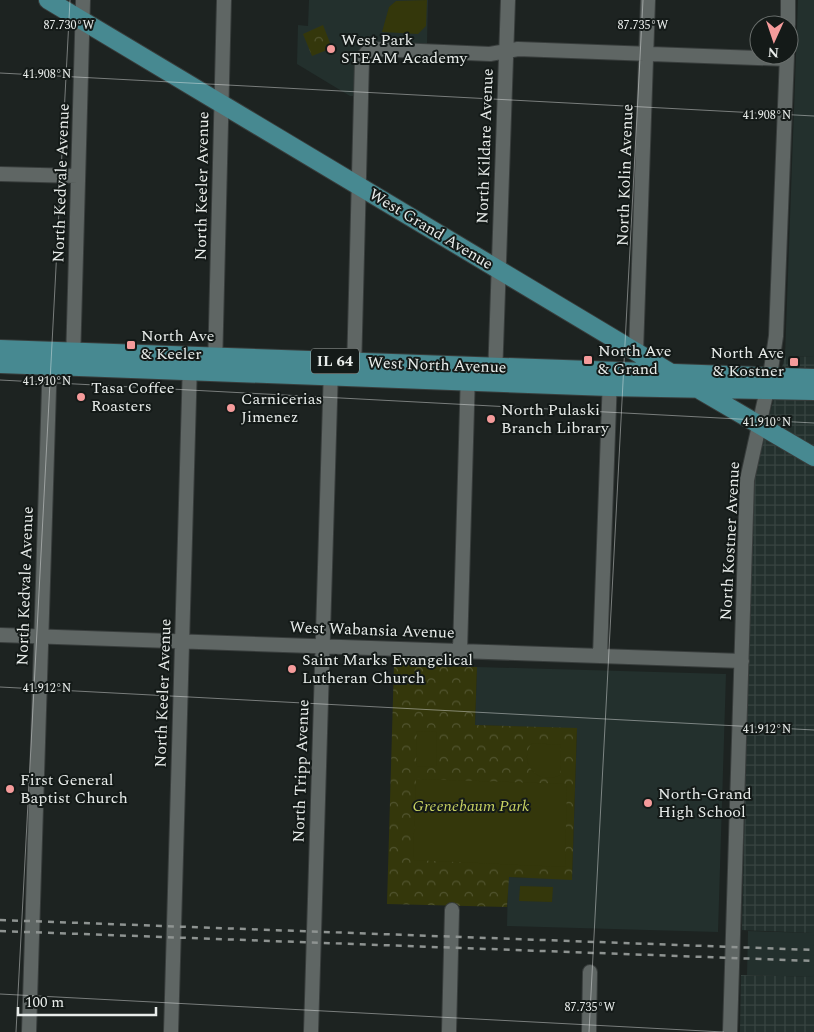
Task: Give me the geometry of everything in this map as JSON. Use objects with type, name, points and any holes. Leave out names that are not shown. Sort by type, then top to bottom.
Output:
[{"type":"main road","name":"West Grand Avenue","points":[[48,0],[814,457]]},
{"type":"main road","name":"West North Avenue","points":[[0,350],[50,359],[610,379],[698,389],[814,378]]},
{"type":"main road","name":"West North Avenue","points":[[0,364],[50,359]]},
{"type":"main road","name":"West North Avenue","points":[[610,379],[670,372],[769,383],[814,391]]},
{"type":"street","name":"North Kedvale Avenue","points":[[73,360],[83,0]]},
{"type":"street","name":"North Keeler Avenue","points":[[215,365],[224,0]]},
{"type":"street","name":"North Kildare Avenue","points":[[496,375],[508,0]]},
{"type":"street","name":"North Kolin Avenue","points":[[636,352],[648,0]]},
{"type":"street","points":[[788,0],[788,15]]},
{"type":"street","points":[[354,369],[362,60],[367,52],[374,49],[490,54],[518,49],[749,56]]},
{"type":"street","name":"North Kostner Avenue","points":[[730,1032],[747,480],[758,424],[769,383],[776,336],[786,65]]},
{"type":"street","points":[[0,174],[78,176]]},
{"type":"street","name":"North Kedvale Avenue","points":[[30,1032],[50,359]]},
{"type":"street","name":"North Keeler Avenue","points":[[171,1032],[190,364]]},
{"type":"street","name":"North Tripp Avenue","points":[[311,1032],[331,369]]},
{"type":"street","points":[[460,651],[468,374]]},
{"type":"street","points":[[600,656],[610,379]]},
{"type":"street","name":"West Wabansia Avenue","points":[[0,635],[742,661]]},
{"type":"street","points":[[449,1032],[452,910]]},
{"type":"street","points":[[589,1032],[590,972]]},
{"type":"shaded area","name":"West Park STEAM Academy","points":[[309,0],[428,0],[427,44],[386,42],[370,45],[356,96],[350,96],[297,64],[298,25],[308,26]]},
{"type":"shaded area","points":[[798,0],[814,0],[814,357],[785,356],[796,65],[799,65],[799,15],[797,15]]},
{"type":"shaded area","points":[[785,356],[814,357],[814,933],[742,930],[752,482]]},
{"type":"shaded area","name":"North-Grand High School","points":[[477,667],[726,674],[718,932],[507,926],[508,877],[572,879],[577,729],[475,725]]},
{"type":"shaded area","points":[[748,931],[814,933],[814,977],[747,975]]},
{"type":"shaded area","points":[[741,975],[814,977],[814,1032],[740,1032]]},
{"type":"green space","points":[[427,0],[426,26],[418,34],[382,32],[389,7],[396,1]]},
{"type":"green space","points":[[323,25],[332,48],[312,56],[303,34]]},
{"type":"green space","name":"Greenebaum Park","points":[[394,664],[477,667],[475,725],[577,728],[572,880],[509,877],[507,907],[387,904]]},
{"type":"green space","points":[[417,731],[437,732],[436,767],[416,766]]},
{"type":"green space","points":[[532,743],[561,745],[560,775],[552,778],[544,777],[532,771],[528,765],[527,758]]},
{"type":"green space","points":[[416,779],[567,784],[565,867],[413,860]]},
{"type":"green space","points":[[520,886],[553,887],[552,902],[519,901]]},
{"type":"railway","points":[[0,920],[814,950]]},
{"type":"railway","points":[[0,931],[814,961]]},
{"type":"place","name":"West Park STEAM Academy","points":[[331,49]]},
{"type":"place","name":"North Ave & Keeler","points":[[131,345]]},
{"type":"place","name":"North Ave & Grand","points":[[588,360]]},
{"type":"place","name":"North Ave & Kostner","points":[[794,362]]},
{"type":"place","name":"Tasa Coffee Roasters","points":[[81,397]]},
{"type":"place","name":"Carnicerias Jimenez","points":[[231,408]]},
{"type":"place","name":"North Pulaski Branch Library","points":[[491,419]]},
{"type":"place","name":"Saint Marks Evangelical Lutheran Church","points":[[292,669]]},
{"type":"place","name":"First General Baptist Church","points":[[10,789]]},
{"type":"place","name":"North-Grand High School","points":[[648,803]]}]
